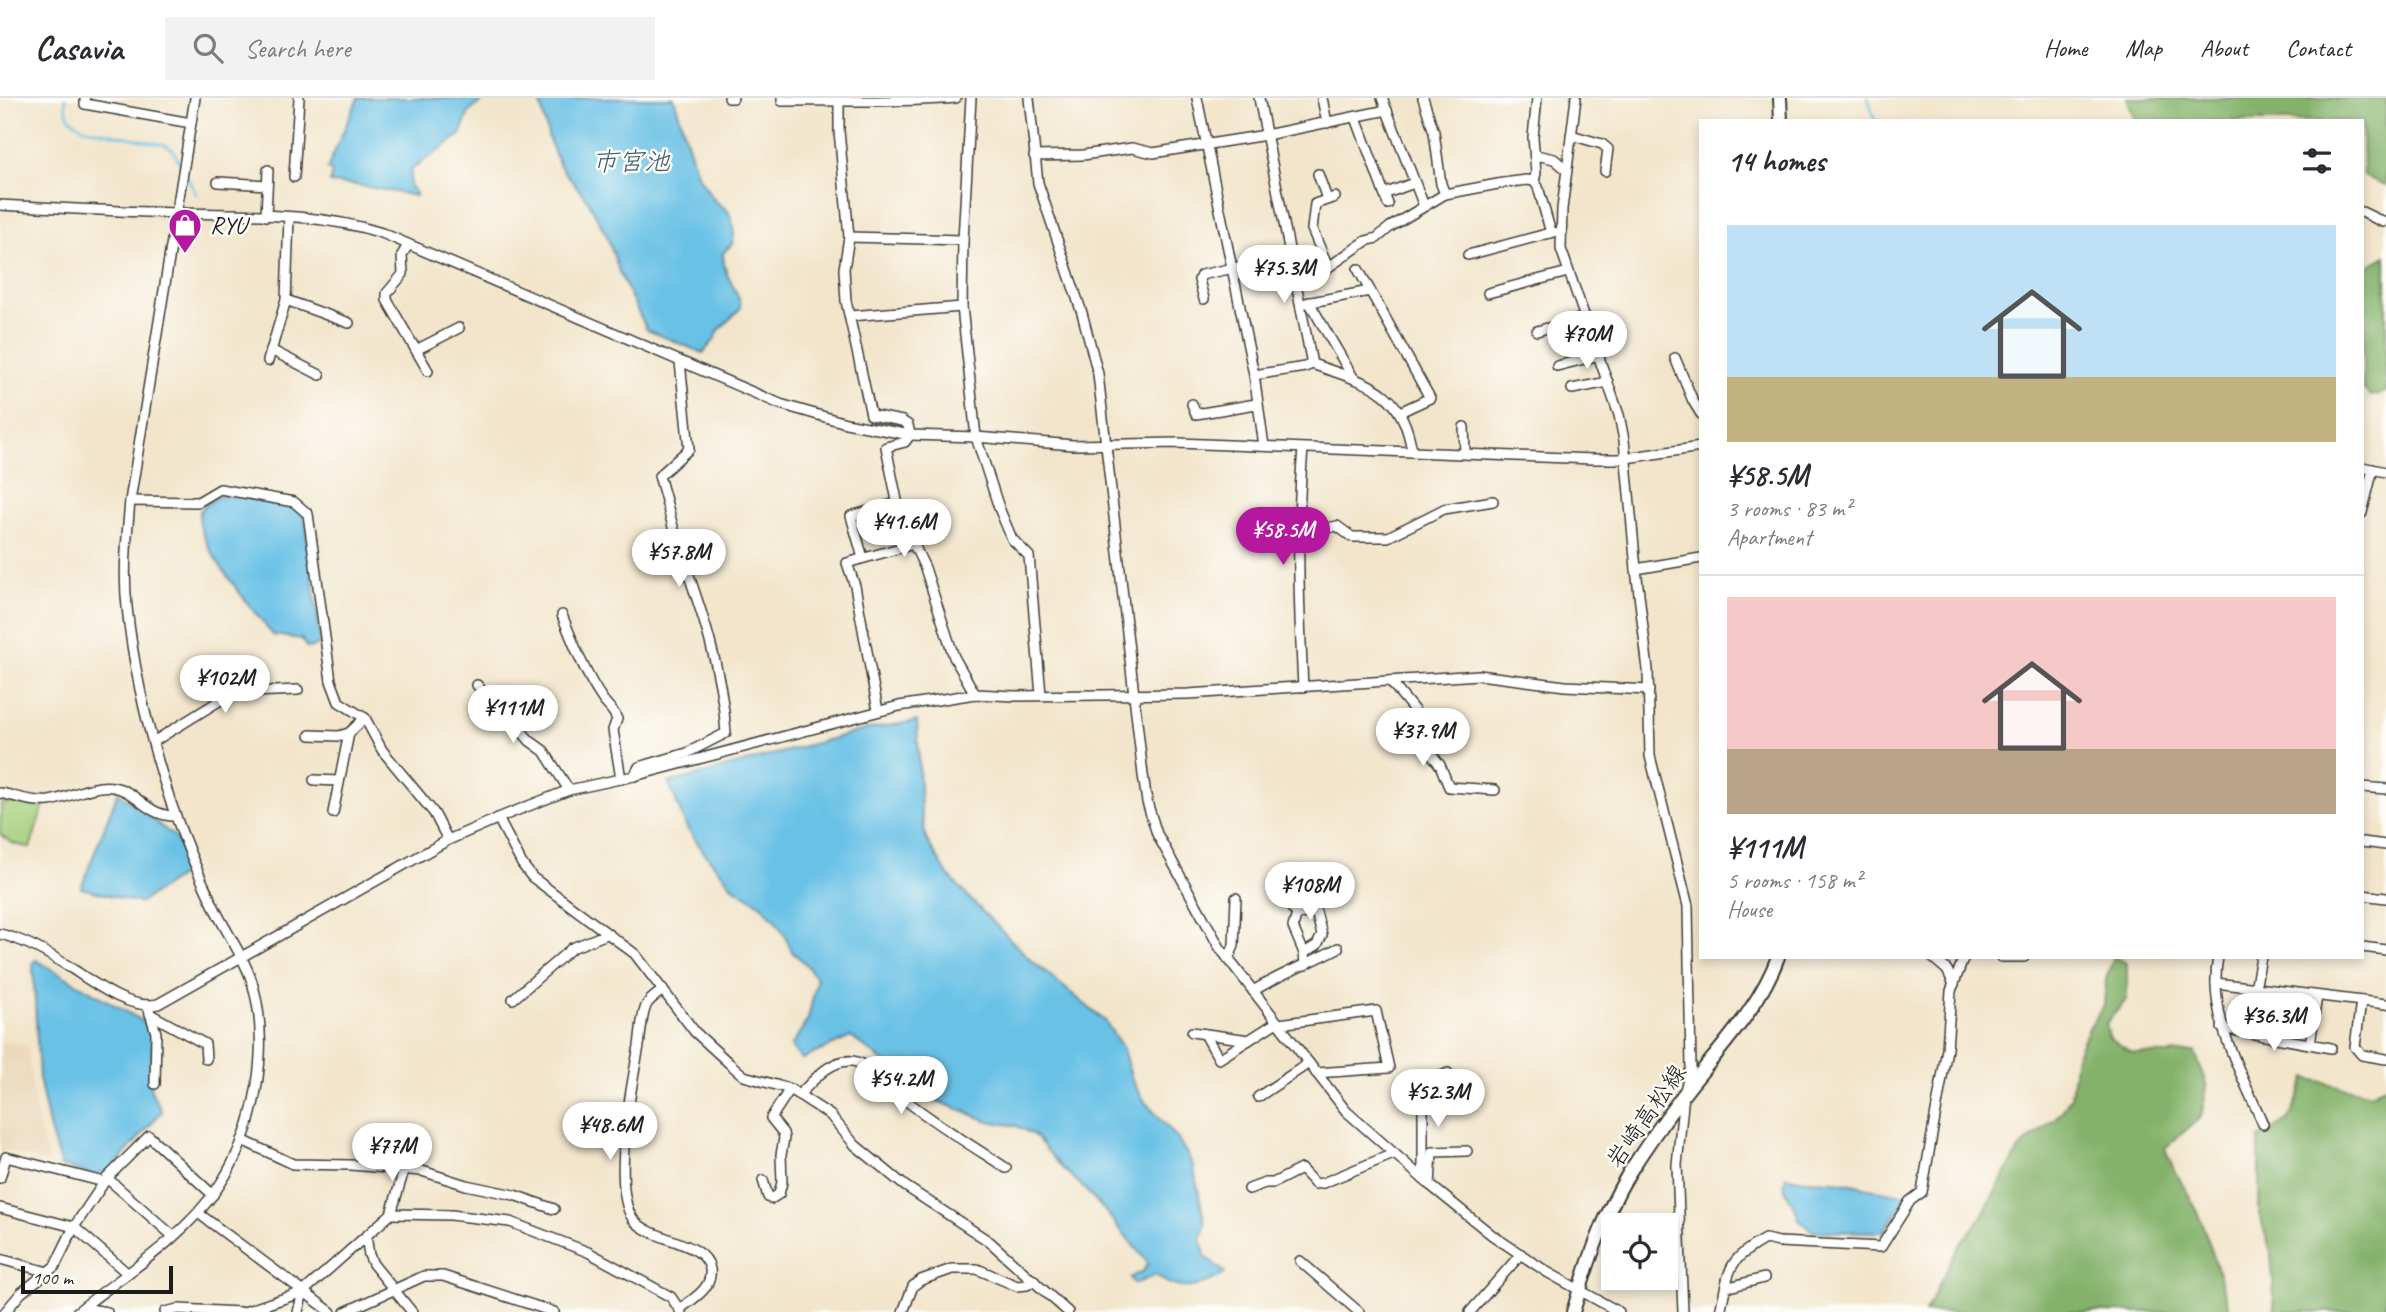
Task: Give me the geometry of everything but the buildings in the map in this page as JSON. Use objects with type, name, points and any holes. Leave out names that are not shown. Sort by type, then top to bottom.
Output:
[{"type":"main road","points":[[1780,98],[1781,119]]},
{"type":"main road","name":"岩崎高松線","points":[[1573,1312],[1587,1265],[1609,1211],[1629,1174],[1684,1094],[1757,998],[1777,959]]},
{"type":"street","points":[[85,98],[85,104],[191,123]]},
{"type":"street","points":[[80,1310],[173,1236],[213,1195],[234,1161],[251,1119],[259,1070],[259,1018],[252,980],[202,882],[176,816],[153,742],[136,665],[127,605],[126,550],[130,501],[195,98]]},
{"type":"street","points":[[294,177],[299,98]]},
{"type":"street","points":[[781,99],[909,102],[956,98]]},
{"type":"street","points":[[971,98],[962,307],[976,437],[1012,539],[1029,556],[1041,695]]},
{"type":"street","points":[[1029,98],[1034,156],[1043,204],[1090,341],[1098,374],[1133,696],[1147,802],[1157,834],[1220,948],[1346,1111],[1393,1154],[1492,1235],[1619,1312]]},
{"type":"street","points":[[1197,98],[1254,375],[1264,446]]},
{"type":"street","points":[[1259,98],[1294,277],[1304,303],[1354,379]]},
{"type":"street","points":[[1322,98],[1327,123]]},
{"type":"street","points":[[1382,98],[1424,206]]},
{"type":"street","points":[[1423,98],[1434,132],[1441,184],[1446,194]]},
{"type":"street","points":[[1537,98],[1533,137],[1536,155],[1534,181],[1556,232],[1619,415],[1626,458],[1649,690],[1650,756],[1688,906],[1691,1068],[1684,1094],[1678,1165],[1683,1312]]},
{"type":"street","points":[[1556,232],[1576,98]]},
{"type":"street","points":[[836,99],[849,237],[844,269],[846,301],[871,415],[902,421],[908,425],[910,435],[905,442],[886,447],[897,503],[925,568],[954,657],[975,694]]},
{"type":"street","points":[[1034,156],[1083,155],[1132,148],[1153,153],[1266,135],[1387,110]]},
{"type":"street","points":[[1356,118],[1388,204]]},
{"type":"street","points":[[1571,135],[1602,144],[1608,149],[1605,171]]},
{"type":"street","points":[[1536,155],[1554,159],[1566,169]]},
{"type":"street","points":[[266,216],[268,170]]},
{"type":"street","points":[[1318,174],[1331,198],[1315,204],[1312,229],[1328,267]]},
{"type":"street","points":[[1294,277],[1320,273],[1446,194],[1503,183],[1534,181]]},
{"type":"street","points":[[218,182],[267,185]]},
{"type":"street","points":[[1384,194],[1414,183]]},
{"type":"street","points":[[0,205],[289,217],[355,224],[680,362],[803,411],[846,423],[910,435],[1107,446],[1178,443],[1594,459],[1626,458],[1699,447]]},
{"type":"street","points":[[2364,213],[2383,222]]},
{"type":"street","points":[[268,361],[286,300],[289,217]]},
{"type":"street","points":[[1468,255],[1556,232]]},
{"type":"street","points":[[849,237],[963,240]]},
{"type":"street","points":[[408,245],[402,255],[403,274],[387,293],[387,300],[428,371]]},
{"type":"street","points":[[1204,299],[1199,280],[1201,275],[1290,256]]},
{"type":"street","points":[[1359,269],[1430,398],[1400,412]]},
{"type":"street","points":[[1489,293],[1568,272]]},
{"type":"street","points":[[1304,303],[1370,291]]},
{"type":"street","points":[[286,300],[349,323]]},
{"type":"street","points":[[1304,303],[1312,363]]},
{"type":"street","points":[[850,316],[962,307]]},
{"type":"street","points":[[1537,331],[1586,317]]},
{"type":"street","points":[[416,351],[459,328]]},
{"type":"street","points":[[271,350],[320,375]]},
{"type":"street","points":[[1557,366],[1600,355]]},
{"type":"street","points":[[1675,358],[1699,411]]},
{"type":"street","points":[[634,776],[639,767],[687,753],[726,733],[716,662],[659,476],[689,449],[680,362]]},
{"type":"street","points":[[1254,375],[1305,367],[1312,363]]},
{"type":"street","points":[[1312,363],[1379,390],[1395,404],[1410,435],[1412,452]]},
{"type":"street","points":[[1572,389],[1608,382]]},
{"type":"street","points":[[1192,404],[1196,414],[1256,404]]},
{"type":"street","points":[[1464,427],[1465,453]]},
{"type":"street","points":[[1303,449],[1298,534],[1303,687]]},
{"type":"street","points":[[2364,467],[2386,472]]},
{"type":"street","points":[[2364,505],[2373,469]]},
{"type":"street","points":[[130,501],[198,502],[220,489],[294,502],[308,514],[331,681],[340,702],[365,718],[382,750],[434,813],[448,839]]},
{"type":"street","points":[[1298,534],[1337,526],[1352,537],[1388,537],[1444,509],[1493,501]]},
{"type":"street","points":[[863,558],[851,516],[897,503]]},
{"type":"street","points":[[878,711],[855,586],[847,563],[914,544]]},
{"type":"street","points":[[1636,569],[1699,558]]},
{"type":"street","points":[[562,615],[602,700],[611,705],[617,719],[613,730],[621,779]]},
{"type":"street","points":[[149,1010],[448,839],[498,818],[569,790],[634,776],[878,711],[975,694],[1133,696],[1479,675],[1565,686],[1649,690]]},
{"type":"street","points":[[1390,681],[1423,721],[1430,752],[1440,765],[1449,787],[1495,790]]},
{"type":"street","points":[[477,685],[506,719],[544,751],[569,790]]},
{"type":"street","points":[[153,742],[232,693],[298,690]]},
{"type":"street","points":[[310,735],[339,736],[349,733],[365,718]]},
{"type":"street","points":[[332,813],[349,733]]},
{"type":"street","points":[[314,780],[339,781]]},
{"type":"street","points":[[0,793],[48,801],[113,787],[157,813],[176,816]]},
{"type":"street","points":[[2364,787],[2386,789]]},
{"type":"street","points":[[498,818],[522,864],[532,877],[635,954],[695,1032],[744,1076],[790,1089],[830,1115],[855,1145],[905,1186],[990,1242],[1069,1312]]},
{"type":"street","points":[[2364,842],[2386,845]]},
{"type":"street","points":[[1284,881],[1289,905],[1297,914]]},
{"type":"street","points":[[2364,895],[2386,898]]},
{"type":"street","points":[[1228,959],[1234,946],[1236,898]]},
{"type":"street","points":[[1297,914],[1316,912],[1322,936],[1317,945],[1304,953]]},
{"type":"street","points":[[1297,914],[1293,927],[1304,953],[1305,965]]},
{"type":"street","points":[[0,934],[30,944],[125,1000],[149,1010],[205,1044],[206,1059]]},
{"type":"street","points":[[513,999],[572,948],[607,934]]},
{"type":"street","points":[[2364,947],[2386,950]]},
{"type":"street","points":[[1253,991],[1338,948]]},
{"type":"street","points":[[1934,959],[1947,970],[1954,984]]},
{"type":"street","points":[[1720,1312],[1731,1264],[1748,1248],[1765,1239],[1881,1247],[1910,1201],[1922,1192],[1947,1049],[1951,991],[1963,959]]},
{"type":"street","points":[[2218,959],[2216,984],[2219,1022],[2263,1124]]},
{"type":"street","points":[[2255,989],[2261,959]]},
{"type":"street","points":[[2216,984],[2386,1004]]},
{"type":"street","points":[[391,1214],[451,1215],[510,1222],[588,1252],[671,1297],[680,1311],[705,1288],[710,1279],[707,1259],[698,1251],[645,1231],[627,1208],[624,1182],[627,1108],[646,1006],[663,990]]},
{"type":"street","points":[[2263,1036],[2270,990]]},
{"type":"street","points":[[2310,1044],[2317,996]]},
{"type":"street","points":[[2361,1001],[2355,1047],[2361,1055],[2386,1059]]},
{"type":"street","points":[[149,1010],[156,1033],[155,1084]]},
{"type":"street","points":[[1205,1034],[1219,1059],[1278,1023],[1376,1011],[1389,1068],[1316,1073]]},
{"type":"street","points":[[2222,1028],[2331,1048]]},
{"type":"street","points":[[1192,1032],[1250,1040]]},
{"type":"street","points":[[800,1095],[824,1071],[840,1062],[853,1061],[867,1067],[906,1101],[1006,1168]]},
{"type":"street","points":[[1258,1097],[1309,1063]]},
{"type":"street","points":[[1426,1182],[1423,1100],[1431,1081],[1448,1073]]},
{"type":"street","points":[[763,1180],[768,1197],[771,1199],[779,1194],[784,1138],[771,1118],[790,1089]]},
{"type":"street","points":[[5,1312],[21,1293],[55,1266],[74,1227],[105,1180],[149,1136],[213,1195]]},
{"type":"street","points":[[242,1140],[293,1164],[351,1165],[422,1171],[466,1185],[514,1195],[554,1209]]},
{"type":"street","points":[[1426,1182],[1432,1152],[1467,1151]]},
{"type":"street","points":[[1249,1189],[1273,1183],[1301,1169],[1315,1184],[1323,1183],[1393,1154]]},
{"type":"street","points":[[0,1178],[6,1157],[105,1180],[173,1236]]},
{"type":"street","points":[[165,1312],[178,1309],[242,1312],[303,1292],[391,1214],[404,1170]]},
{"type":"street","points":[[0,1208],[74,1227],[127,1273]]},
{"type":"street","points":[[198,1213],[331,1312]]},
{"type":"street","points":[[366,1236],[373,1264],[412,1312]]},
{"type":"street","points":[[1470,1312],[1521,1254]]},
{"type":"street","points":[[0,1259],[48,1272]]},
{"type":"street","points":[[1300,1261],[1359,1312]]},
{"type":"street","points":[[903,1312],[914,1286],[921,1280],[952,1269],[977,1269],[1017,1286],[1027,1285],[1034,1280]]},
{"type":"street","points":[[345,1312],[424,1276],[443,1276],[540,1310],[554,1312]]},
{"type":"street","points":[[1726,1285],[1733,1286],[1764,1278]]},
{"type":"street","points":[[298,1312],[303,1292]]},
{"type":"street","points":[[80,1310],[107,1312]]},
{"type":"shaded area","points":[[0,1042],[28,1045],[32,1091],[49,1163],[4,1150],[0,1162]]},
{"type":"green space","points":[[2127,98],[2386,98],[2386,185],[2364,176],[2364,119],[2134,119]]},
{"type":"green space","points":[[2386,256],[2386,392],[2371,396],[2364,390],[2364,268]]},
{"type":"green space","points":[[1,804],[44,804],[30,848],[12,843],[0,834]]},
{"type":"green space","points":[[2113,959],[2127,963],[2127,999],[2106,1023],[2109,1037],[2132,1053],[2195,1052],[2207,1087],[2201,1117],[2165,1148],[2200,1220],[2230,1312],[1925,1312],[1958,1247],[1980,1219],[2020,1148],[2062,1112],[2071,1096],[2076,1056],[2090,1026],[2104,1005],[2106,979]]},
{"type":"green space","points":[[2306,1078],[2371,1094],[2386,1086],[2386,1312],[2275,1312],[2271,1252],[2259,1214],[2259,1138],[2289,1120]]},
{"type":"water","points":[[358,98],[486,98],[469,112],[460,135],[411,170],[410,187],[416,196],[330,183],[332,171],[327,169]]},
{"type":"water","name":"市宮池","points":[[535,98],[674,98],[697,174],[714,200],[728,211],[734,235],[732,244],[723,253],[728,277],[741,308],[719,330],[703,353],[647,330],[620,274],[607,236],[588,201],[560,166],[549,139],[541,106]]},
{"type":"water","points":[[219,496],[272,501],[293,507],[302,514],[305,520],[321,645],[307,648],[302,639],[273,635],[239,593],[213,555],[199,521],[201,509]]},
{"type":"water","points":[[917,721],[921,811],[926,839],[948,875],[973,902],[1031,960],[1105,1021],[1123,1049],[1132,1080],[1145,1102],[1178,1139],[1193,1165],[1205,1224],[1201,1240],[1205,1256],[1225,1273],[1216,1278],[1199,1285],[1182,1287],[1156,1275],[1134,1284],[1130,1278],[1143,1271],[1148,1263],[1106,1212],[1035,1136],[1017,1126],[988,1121],[935,1100],[851,1037],[802,1059],[791,1047],[808,1019],[817,980],[805,963],[792,952],[774,919],[760,904],[733,887],[703,851],[687,828],[669,783],[864,730]]},
{"type":"water","points":[[118,792],[176,838],[189,870],[140,903],[81,888]]},
{"type":"water","points":[[36,960],[146,1023],[153,1037],[151,1091],[162,1111],[111,1170],[94,1175],[61,1166],[39,1078],[33,963]]},
{"type":"water","points":[[1786,1176],[1842,1182],[1909,1195],[1883,1232],[1813,1231],[1799,1220],[1785,1188]]},
{"type":"waterway","points":[[66,98],[69,116],[84,128],[165,145],[173,150],[181,166]]},
{"type":"waterway","points":[[1868,98],[1874,119]]},
{"type":"waterway","points":[[186,175],[196,194]]},
{"type":"place","name":"RYU","points":[[185,255]]}]
